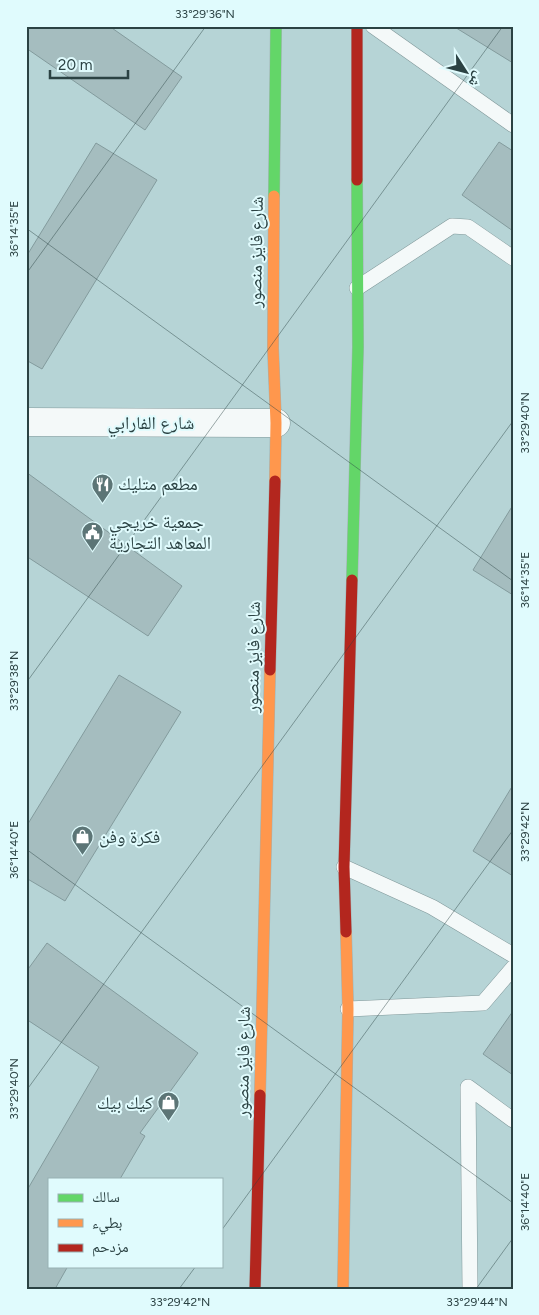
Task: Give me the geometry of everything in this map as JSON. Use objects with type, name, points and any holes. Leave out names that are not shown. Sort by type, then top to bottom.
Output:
[{"type":"highway","name":"شارع فايز منصور","points":[[255,1289],[276,423],[273,348],[276,26]]},
{"type":"highway","points":[[343,1289],[348,1008],[344,867],[358,347],[357,26]]},
{"type":"street","name":"شارع الفارابي","points":[[26,422],[276,423]]},
{"type":"lane","points":[[373,26],[513,125]]},
{"type":"lane","points":[[358,288],[452,226],[468,227],[513,258]]},
{"type":"lane","points":[[344,867],[432,907],[513,955]]},
{"type":"lane","points":[[348,1008],[483,1003],[513,968]]},
{"type":"lane","points":[[470,1289],[468,1087],[513,1120]]},
{"type":"building","points":[[26,26],[109,26],[182,77],[145,130],[26,48]]},
{"type":"building","points":[[453,26],[513,26],[513,63]]},
{"type":"building","points":[[499,142],[513,151],[513,231],[462,195]]},
{"type":"building","points":[[96,143],[157,180],[42,369],[26,360],[26,257]]},
{"type":"building","points":[[26,472],[182,586],[148,636],[26,556]]},
{"type":"building","points":[[513,505],[513,595],[473,570]]},
{"type":"building","points":[[119,675],[181,712],[65,901],[26,878],[26,827]]},
{"type":"building","points":[[513,785],[513,876],[473,851]]},
{"type":"building","points":[[47,943],[198,1053],[140,1133],[145,1136],[121,1178],[48,1178],[48,1268],[67,1268],[55,1289],[26,1289],[26,1192],[99,1067],[26,1019],[26,972]]},
{"type":"building","points":[[513,1011],[513,1075],[483,1054]]},
{"type":"traffic: fast","points":[[274,196],[276,26]]},
{"type":"traffic: fast","points":[[352,580],[358,347],[357,180]]},
{"type":"traffic: slow","points":[[274,196],[273,348],[276,423],[275,481]]},
{"type":"traffic: slow","points":[[260,1095],[270,670]]},
{"type":"traffic: slow","points":[[343,1289],[348,1009],[346,932]]},
{"type":"traffic: jam","points":[[357,26],[357,180]]},
{"type":"traffic: jam","points":[[270,670],[275,481]]},
{"type":"traffic: jam","points":[[346,932],[344,867],[352,580]]},
{"type":"traffic: jam","points":[[255,1289],[260,1095]]},
{"type":"place","name":"مطعم متليك","points":[[102,503]]},
{"type":"place","name":"جمعية خريجي المعاهد التجارية","points":[[93,551]]},
{"type":"place","name":"فكرة وفن","points":[[83,856]]},
{"type":"place","name":"كيك بيك","points":[[169,1122]]}]
